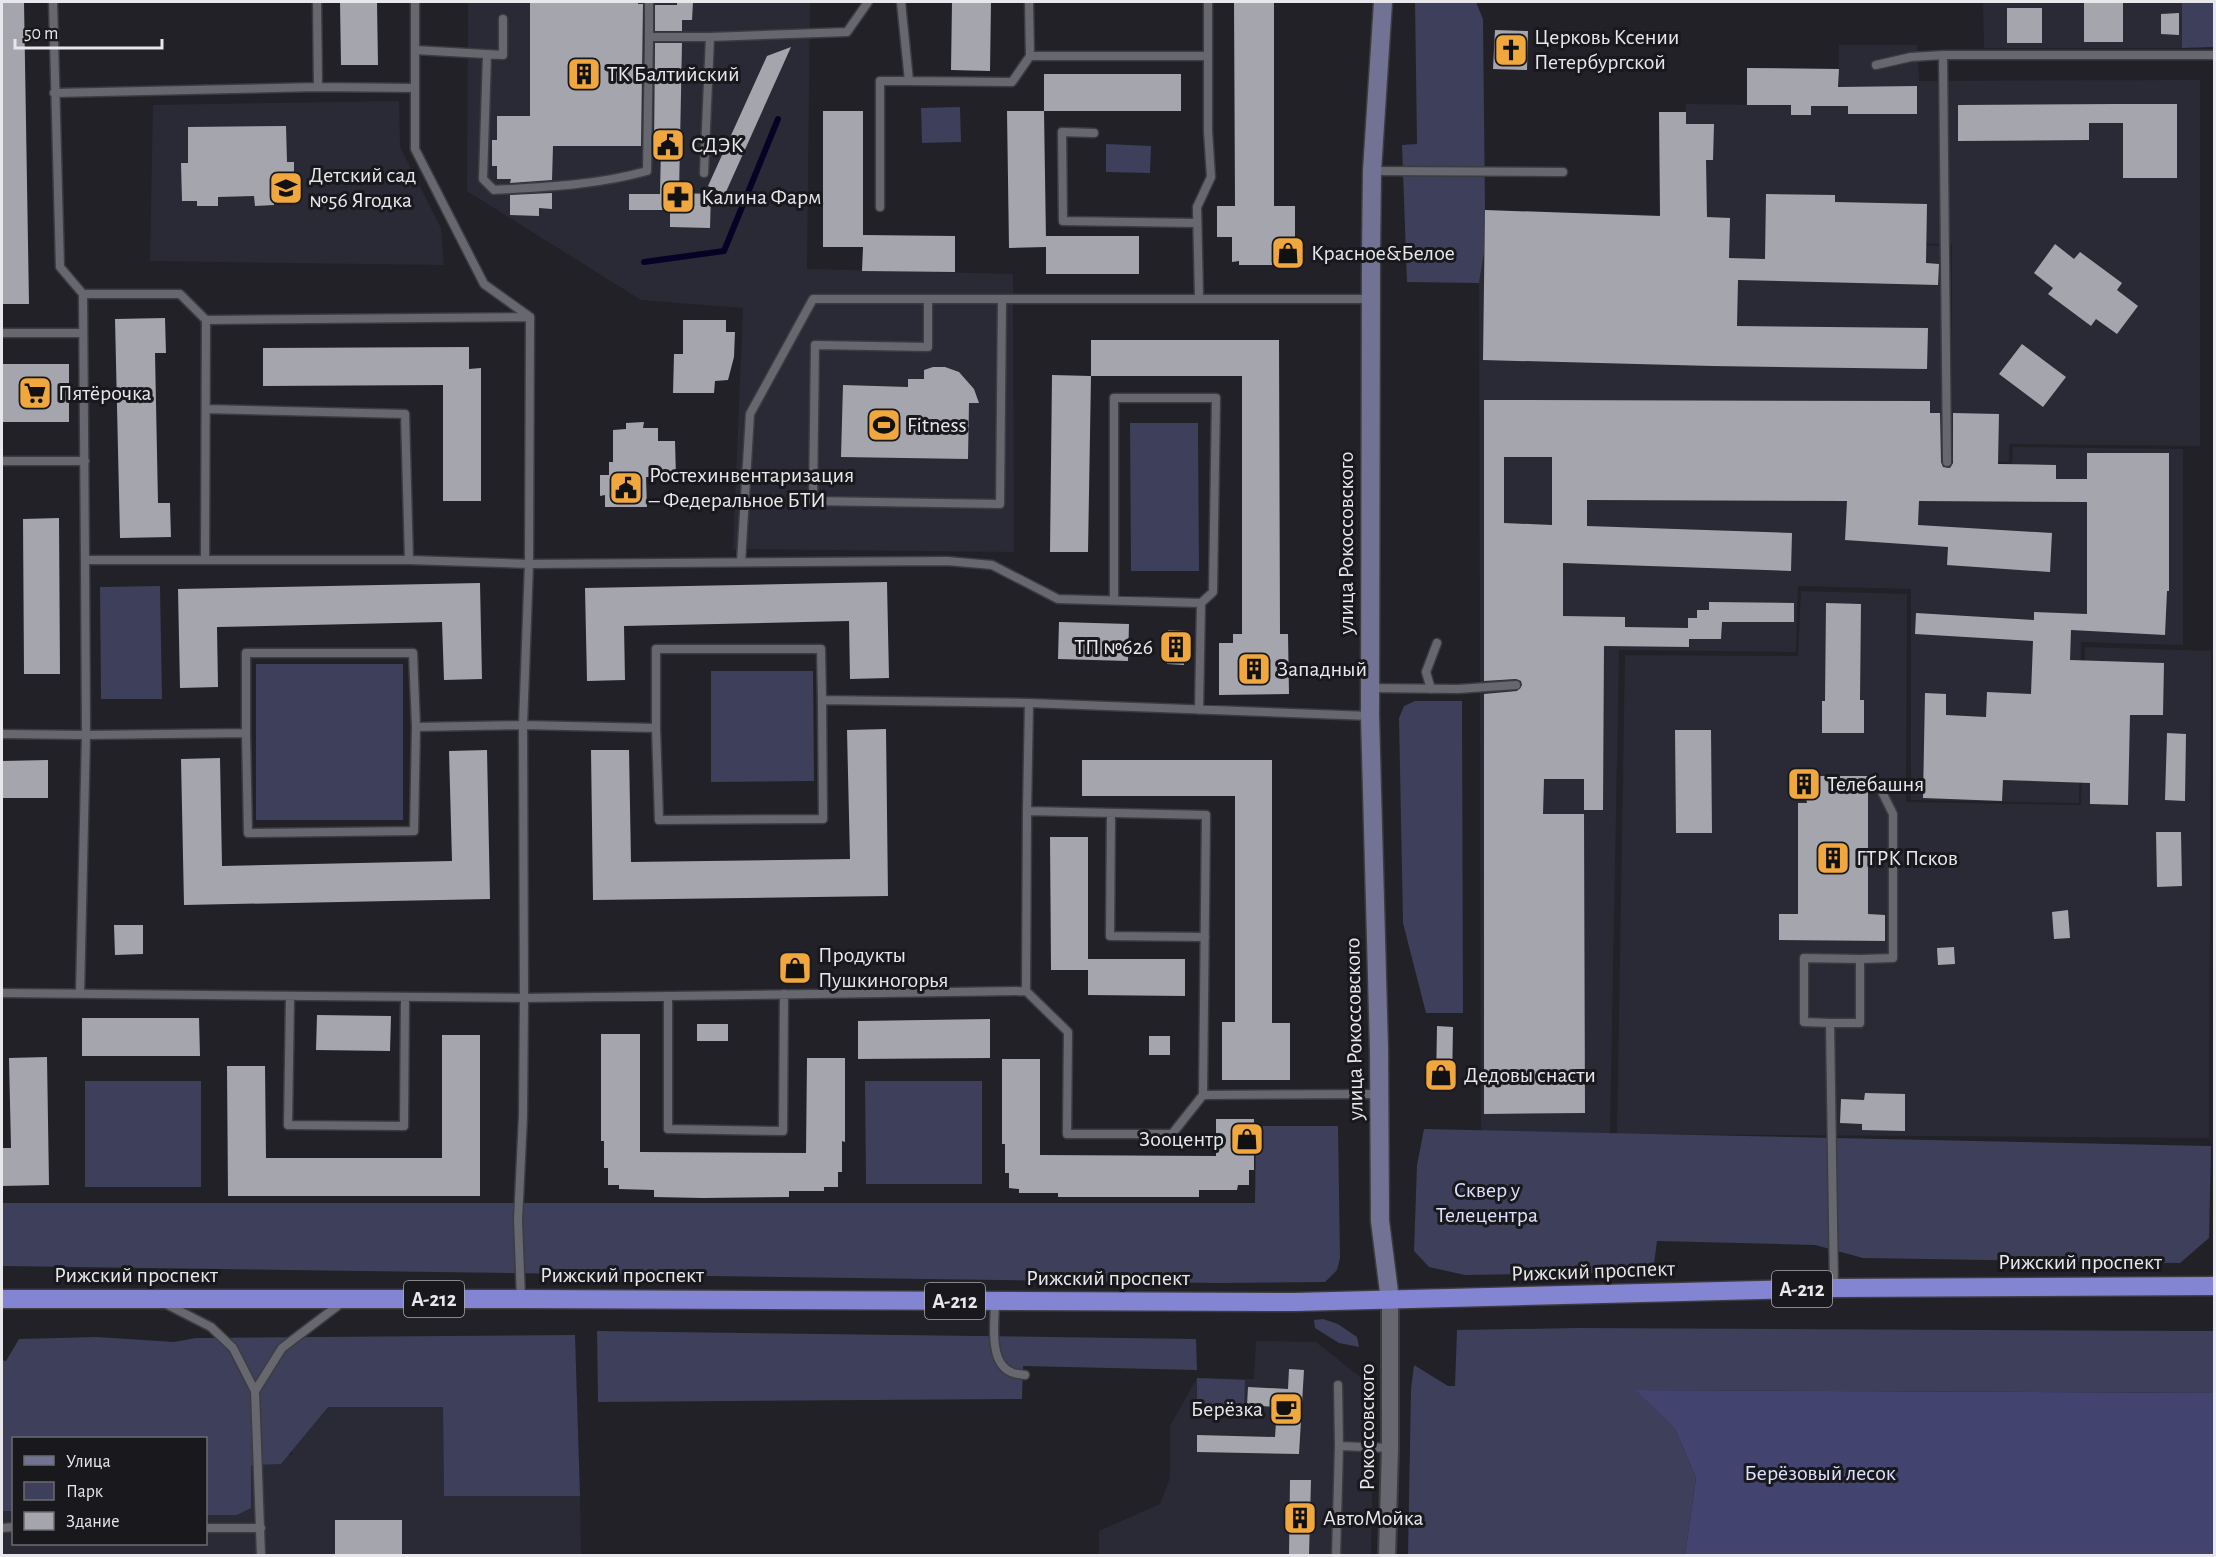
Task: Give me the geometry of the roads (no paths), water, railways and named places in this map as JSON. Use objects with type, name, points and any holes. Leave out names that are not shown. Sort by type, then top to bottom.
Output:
[{"type":"highway","name":"Рижский проспект","points":[[2,1299],[1295,1302],[1834,1288],[2214,1286]]},
{"type":"main road","name":"улица Рокоссовского","points":[[1383,2],[1372,171],[1370,716],[1380,1221],[1390,1300]]},
{"type":"street","name":"Рокоссовского","points":[[1387,1556],[1390,1300]]},
{"type":"lane","points":[[52,2],[60,267],[83,294],[86,735],[80,993]]},
{"type":"lane","points":[[317,2],[318,87]]},
{"type":"lane","points":[[415,2],[415,149],[484,284],[530,317]]},
{"type":"lane","points":[[487,55],[483,179],[494,190],[570,186],[615,180],[647,171],[649,2]]},
{"type":"lane","points":[[649,37],[847,32],[868,2]]},
{"type":"lane","points":[[901,2],[909,81]]},
{"type":"lane","points":[[880,207],[880,81],[1012,82],[1030,56],[1029,2]]},
{"type":"lane","points":[[1199,297],[1197,207],[1212,177],[1208,131],[1208,2]]},
{"type":"lane","points":[[415,50],[503,55],[503,19]]},
{"type":"lane","points":[[704,173],[710,37]]},
{"type":"lane","points":[[1876,65],[1911,57],[1943,55],[2214,55]]},
{"type":"lane","points":[[1943,55],[1947,462]]},
{"type":"lane","points":[[1030,56],[1208,56]]},
{"type":"lane","points":[[54,93],[318,87],[414,88]]},
{"type":"lane","points":[[1094,133],[1062,132],[1063,221],[1197,224]]},
{"type":"lane","points":[[1372,171],[1563,172]]},
{"type":"lane","points":[[83,294],[180,294],[206,320],[205,560]]},
{"type":"lane","points":[[741,562],[750,414],[813,298],[1370,298]]},
{"type":"lane","points":[[928,299],[928,347],[815,345],[813,501],[999,504],[1002,299]]},
{"type":"lane","points":[[206,320],[530,317]]},
{"type":"lane","points":[[521,1299],[518,1220],[524,998],[523,725],[530,564],[530,317]]},
{"type":"lane","points":[[2,333],[83,333]]},
{"type":"lane","points":[[85,560],[409,560],[530,564],[947,561],[992,565],[1058,599],[1201,603],[1213,592],[1216,398],[1114,398],[1114,599]]},
{"type":"lane","points":[[206,410],[405,414],[409,560]]},
{"type":"lane","points":[[2,461],[84,461]]},
{"type":"lane","points":[[1199,710],[1201,603]]},
{"type":"lane","points":[[1431,689],[1426,672],[1437,643]]},
{"type":"lane","points":[[656,649],[821,649],[822,819],[659,820],[656,728],[656,649]]},
{"type":"lane","points":[[246,653],[413,653],[416,727],[414,831],[248,833],[246,733],[246,653]]},
{"type":"lane","points":[[1371,688],[1431,689],[1516,685]]},
{"type":"lane","points":[[822,700],[1029,703],[1370,716]]},
{"type":"lane","points":[[1026,991],[1029,703]]},
{"type":"lane","points":[[416,727],[523,725],[656,728]]},
{"type":"lane","points":[[2,734],[246,733]]},
{"type":"lane","points":[[1860,959],[1860,1023],[1804,1022],[1804,958],[1893,958],[1893,814],[1883,794]]},
{"type":"lane","points":[[2,993],[524,998],[1026,991],[1068,1032],[1067,1134],[1172,1134],[1203,1095],[1206,815],[1027,812]]},
{"type":"lane","points":[[1111,813],[1110,936],[1205,937]]},
{"type":"lane","points":[[668,996],[668,1129],[783,1131],[784,994]]},
{"type":"lane","points":[[290,996],[288,1125],[404,1126],[405,998]]},
{"type":"lane","points":[[1830,1023],[1834,1288]]},
{"type":"lane","points":[[1203,1095],[1379,1095]]},
{"type":"lane","points":[[157,1299],[211,1327],[233,1348],[255,1391],[261,1556]]},
{"type":"lane","points":[[255,1391],[282,1348],[346,1299]]},
{"type":"lane","points":[[995,1301],[997,1357],[1011,1373],[1024,1375]]},
{"type":"lane","points":[[1336,1556],[1338,1386]]},
{"type":"lane","points":[[1339,1446],[1390,1448]]},
{"type":"lane","points":[[207,1528],[261,1528]]},
{"type":"waterway","points":[[644,262],[724,251],[778,119]]},
{"type":"place","name":"Церковь Ксении Петербургской","points":[[1511,50]]},
{"type":"place","name":"ТК Балтийский","points":[[584,74]]},
{"type":"place","name":"СДЭК","points":[[668,145]]},
{"type":"place","name":"Детский сад №56 Ягодка","points":[[286,188]]},
{"type":"place","name":"Калина Фарм","points":[[678,197]]},
{"type":"place","name":"Красное&Белое","points":[[1288,253]]},
{"type":"place","name":"Пятёрочка","points":[[35,393]]},
{"type":"place","name":"Fitness","points":[[884,425]]},
{"type":"place","name":"Ростехинвентаризация – Федеральное БТИ","points":[[626,488]]},
{"type":"place","name":"ТП №626","points":[[1176,647]]},
{"type":"place","name":"Западный","points":[[1254,669]]},
{"type":"place","name":"Телебашня","points":[[1804,784]]},
{"type":"place","name":"ГТРК Псков","points":[[1833,858]]},
{"type":"place","name":"Продукты Пушкиногорья","points":[[795,968]]},
{"type":"place","name":"Дедовы снасти","points":[[1441,1075]]},
{"type":"place","name":"Зооцентр","points":[[1247,1139]]},
{"type":"place","name":"Берёзка","points":[[1286,1409]]},
{"type":"place","name":"АвтоМойка","points":[[1300,1518]]},
{"type":"park label","name":"Сквер у Телецентра","points":[[1487,1202]]},
{"type":"park label","name":"Берёзовый лесок","points":[[1820,1473]]}]
